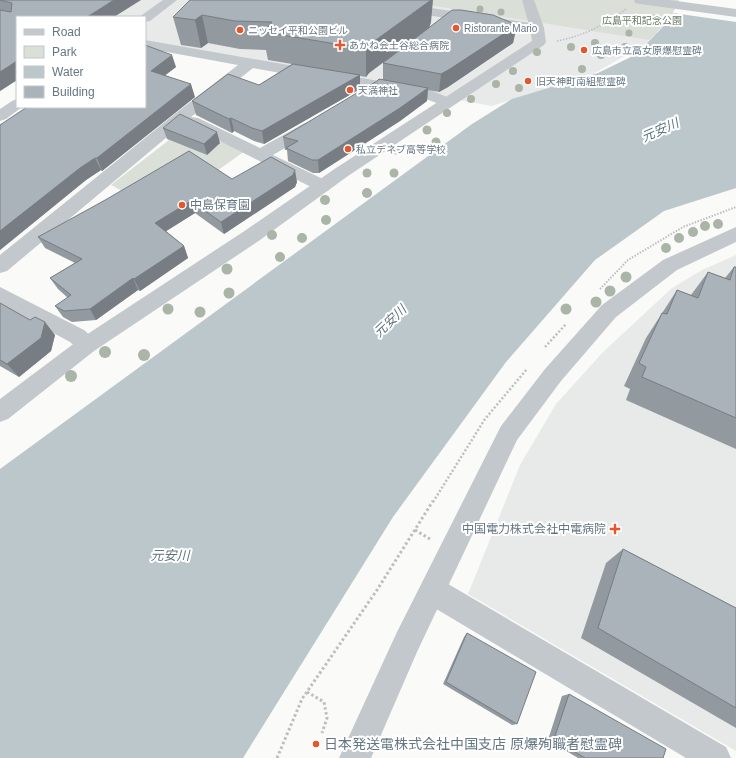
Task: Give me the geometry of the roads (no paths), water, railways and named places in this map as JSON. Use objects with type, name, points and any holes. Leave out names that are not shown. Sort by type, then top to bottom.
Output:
[{"type":"street","points":[[146,17],[171,0]]},
{"type":"street","points":[[354,0],[537,28]]},
{"type":"street","points":[[0,412],[87,345],[253,235],[447,102],[539,42],[537,28],[528,0]]},
{"type":"street","points":[[640,0],[736,13]]},
{"type":"street","points":[[441,27],[450,14]]},
{"type":"street","points":[[146,44],[250,63],[377,79],[430,95],[447,102]]},
{"type":"street","points":[[0,266],[182,116],[250,63]]},
{"type":"street","points":[[358,98],[371,90],[377,79]]},
{"type":"street","points":[[0,116],[16,105]]},
{"type":"street","points":[[182,116],[323,186]]},
{"type":"street","points":[[261,155],[319,121]]},
{"type":"street","points":[[355,758],[407,642],[509,433],[554,375],[610,311],[670,265],[736,234]]},
{"type":"street","points":[[0,295],[77,336],[87,345]]},
{"type":"street","points":[[433,591],[715,758]]},
{"type":"water","name":"元安川","points":[[681,0],[736,0],[736,188],[664,211],[595,260],[506,362],[393,517],[243,758],[0,758],[0,469],[472,124],[512,99],[598,73],[637,54],[674,15]]},
{"type":"place","name":"Ristorante Mario","points":[[456,28]]},
{"type":"place","name":"ニッセイ平和公園ビル","points":[[240,30]]},
{"type":"place","name":"あかね会土谷総合病院","points":[[340,45]]},
{"type":"place","name":"広島市立高女原爆慰霊碑","points":[[584,50]]},
{"type":"place","name":"旧天神町南組慰霊碑","points":[[528,81]]},
{"type":"place","name":"天満神社","points":[[350,90]]},
{"type":"place","name":"私立デネブ高等学校","points":[[348,149]]},
{"type":"place","name":"中島保育園","points":[[182,205]]},
{"type":"place","name":"中国電力株式会社中電病院","points":[[615,529]]},
{"type":"place","name":"日本発送電株式会社中国支店 原爆殉職者慰霊碑","points":[[316,744]]},
{"type":"park label","name":"広島平和記念公園","points":[[642,20]]}]
